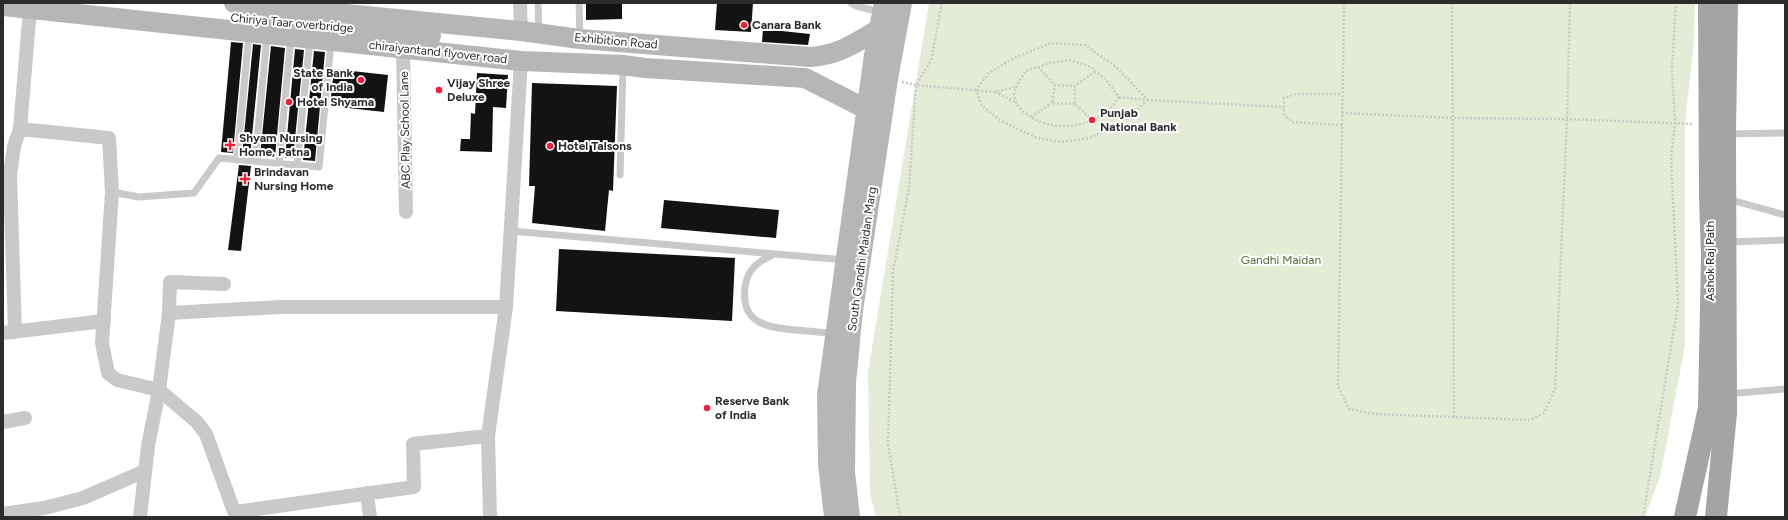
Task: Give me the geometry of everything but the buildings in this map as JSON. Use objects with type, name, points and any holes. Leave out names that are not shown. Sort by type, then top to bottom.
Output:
[{"type":"main road","name":"Chiriya Taar overbridge","points":[[95,3],[630,61]]},
{"type":"main road","name":"Exhibition Road","points":[[234,3],[288,6],[650,45],[810,57],[828,56],[844,49],[882,15]]},
{"type":"main road","name":"South Gandhi Maidan Marg","points":[[850,517],[845,472],[846,383],[853,310],[853,260],[902,3]]},
{"type":"main road","name":"Ashok Raj Path","points":[[1709,3],[1717,130],[1726,199],[1726,413],[1716,517]]},
{"type":"main road","name":"Ashok Raj Path","points":[[1685,517],[1709,408],[1712,256],[1717,130],[1727,3]]},
{"type":"main road","name":"chiraiyantand flyover road","points":[[3,6],[521,61],[630,61],[805,78],[866,109]]},
{"type":"main road","points":[[834,517],[828,464],[827,394],[835,334],[853,260],[866,109],[882,15]]},
{"type":"main road","points":[[630,61],[650,45]]},
{"type":"main road","points":[[866,109],[888,79]]},
{"type":"street","points":[[520,3],[530,32]]},
{"type":"street","points":[[30,9],[20,129],[8,147],[10,174],[9,333],[104,321]]},
{"type":"street","name":"ABC Play School Lane","points":[[403,48],[406,212]]},
{"type":"street","points":[[490,517],[488,436],[506,307],[521,61]]},
{"type":"street","points":[[20,129],[109,138],[112,192],[102,343],[108,372],[116,380],[159,390],[197,422],[206,434],[235,514],[414,487],[413,444],[488,436]]},
{"type":"street","points":[[140,517],[148,446],[159,390],[169,313],[170,282],[224,284]]},
{"type":"street","points":[[169,313],[280,307],[506,307]]},
{"type":"street","points":[[3,422],[25,418]]},
{"type":"street","points":[[3,514],[44,508],[83,498],[145,471]]},
{"type":"street","points":[[367,493],[370,517]]},
{"type":"lane","points":[[530,32],[538,3]]},
{"type":"lane","points":[[579,3],[580,38]]},
{"type":"lane","points":[[851,3],[882,15]]},
{"type":"lane","points":[[237,160],[258,33]]},
{"type":"lane","points":[[255,161],[258,33]]},
{"type":"lane","points":[[279,164],[300,38]]},
{"type":"lane","points":[[297,165],[300,38]]},
{"type":"lane","points":[[112,192],[139,197],[194,193],[219,158],[319,167],[331,41]]},
{"type":"lane","points":[[620,176],[630,61]]},
{"type":"lane","points":[[1717,130],[1785,133]]},
{"type":"lane","points":[[1726,199],[1785,215]]},
{"type":"lane","points":[[511,231],[853,260]]},
{"type":"lane","points":[[1726,242],[1785,240]]},
{"type":"lane","points":[[773,254],[758,262],[746,278],[744,298],[748,312],[757,322],[771,327],[835,334]]},
{"type":"lane","points":[[1726,395],[1785,389]]},
{"type":"path","points":[[900,517],[888,444],[893,271],[909,188],[916,85],[931,61],[942,3]]},
{"type":"path","points":[[1344,3],[1338,386],[1349,409],[1374,414],[1530,420],[1544,414],[1555,389],[1567,119],[1570,3]]},
{"type":"path","points":[[1452,3],[1454,417]]},
{"type":"path","points":[[1643,517],[1678,304],[1672,158],[1675,123],[1672,68],[1676,3]]},
{"type":"path","points":[[976,90],[990,73],[1012,59],[1051,43],[1085,45],[1116,67],[1148,100]]},
{"type":"path","points":[[1119,97],[1115,104],[1092,120],[1069,126],[1050,124],[1030,117],[1020,110],[1014,94],[1026,71],[1070,60],[1091,67],[1106,80],[1119,97],[1148,100],[1284,107]]},
{"type":"path","points":[[1038,67],[1055,85],[1075,86],[1096,71]]},
{"type":"path","points":[[888,79],[916,85],[994,92],[1017,87]]},
{"type":"path","points":[[1052,103],[1055,85]]},
{"type":"path","points":[[1075,86],[1075,104]]},
{"type":"path","points":[[976,90],[982,106],[1001,121],[1038,138],[1061,142],[1090,138],[1129,117],[1148,100]]},
{"type":"path","points":[[994,92],[1017,104]]},
{"type":"path","points":[[1342,94],[1296,94],[1284,98],[1284,114],[1292,122],[1342,125]]},
{"type":"path","points":[[1030,117],[1052,103],[1075,104],[1092,120]]},
{"type":"path","points":[[1342,113],[1453,118],[1567,119],[1675,123],[1717,130]]},
{"type":"green space","name":"Gandhi Maidan","points":[[929,3],[1695,3],[1694,40],[1685,125],[1685,346],[1660,477],[1645,517],[876,517],[870,494],[868,372]]},
{"type":"place","name":"Canara Bank","points":[[744,25]]},
{"type":"place","name":"State Bank of India","points":[[361,80]]},
{"type":"place","name":"Vijay Shree Deluxe","points":[[439,90]]},
{"type":"place","name":"Hotel Shyama","points":[[289,102]]},
{"type":"place","name":"Punjab National Bank","points":[[1092,120]]},
{"type":"place","name":"Shyam Nursing Home, Patna","points":[[230,145]]},
{"type":"place","name":"Hotel Talsons","points":[[550,146]]},
{"type":"place","name":"Brindavan Nursing Home","points":[[245,179]]},
{"type":"place","name":"Reserve Bank of India","points":[[707,408]]}]
